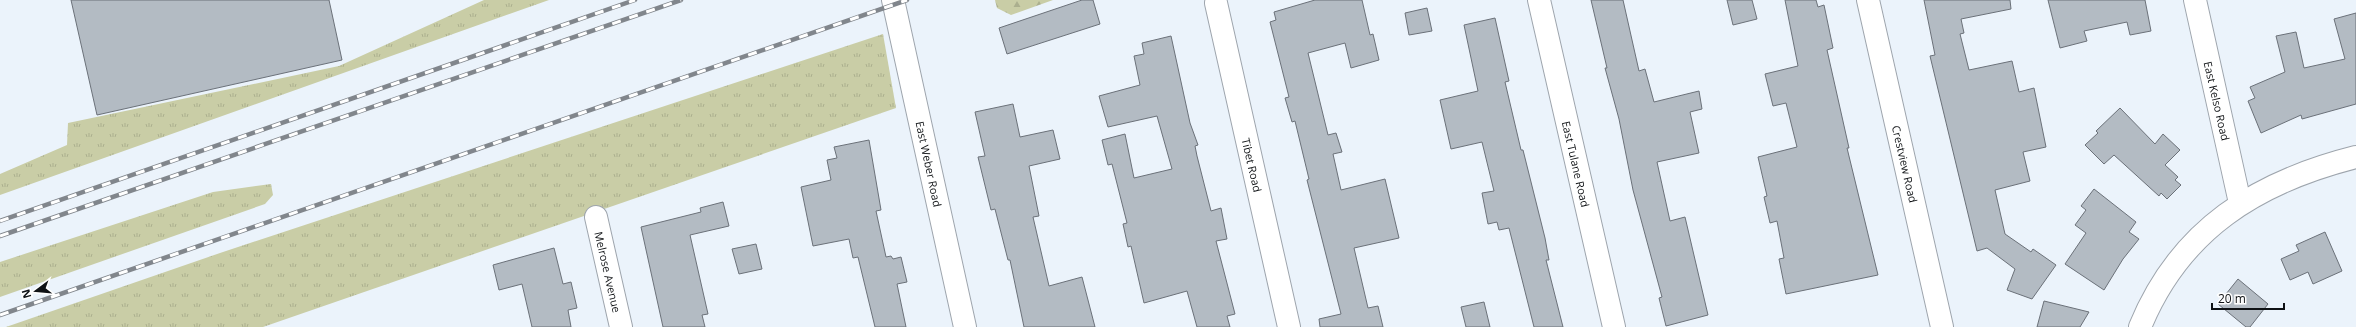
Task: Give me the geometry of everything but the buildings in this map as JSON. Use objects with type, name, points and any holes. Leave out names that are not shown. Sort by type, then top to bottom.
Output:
[{"type":"street","name":"East Weber Road","points":[[893,0],[966,327]]},
{"type":"street","name":"East Tulane Road","points":[[1539,0],[1614,327]]},
{"type":"street","name":"Crestview Road","points":[[1868,0],[1942,327]]},
{"type":"street","name":"East Kelso Road","points":[[2195,0],[2240,203]]},
{"type":"street","name":"Tibet Road","points":[[1216,3],[1289,327]]},
{"type":"street","points":[[2140,327],[2146,311],[2165,279],[2188,250],[2213,224],[2240,203],[2283,180],[2326,165],[2356,157]]},
{"type":"street","name":"Melrose Avenue","points":[[596,217],[620,327]]},
{"type":"green space","points":[[484,0],[549,0],[0,195],[0,174],[67,145],[68,123],[339,66]]},
{"type":"green space","points":[[995,0],[1053,0],[1011,15],[997,8]]},
{"type":"green space","points":[[883,34],[896,108],[263,327],[6,327],[220,253]]},
{"type":"green space","points":[[271,184],[273,195],[265,204],[0,297],[0,262],[213,192]]},
{"type":"railway","points":[[0,221],[635,0]]},
{"type":"railway","points":[[0,236],[681,0]]},
{"type":"railway","points":[[0,315],[907,0]]}]
